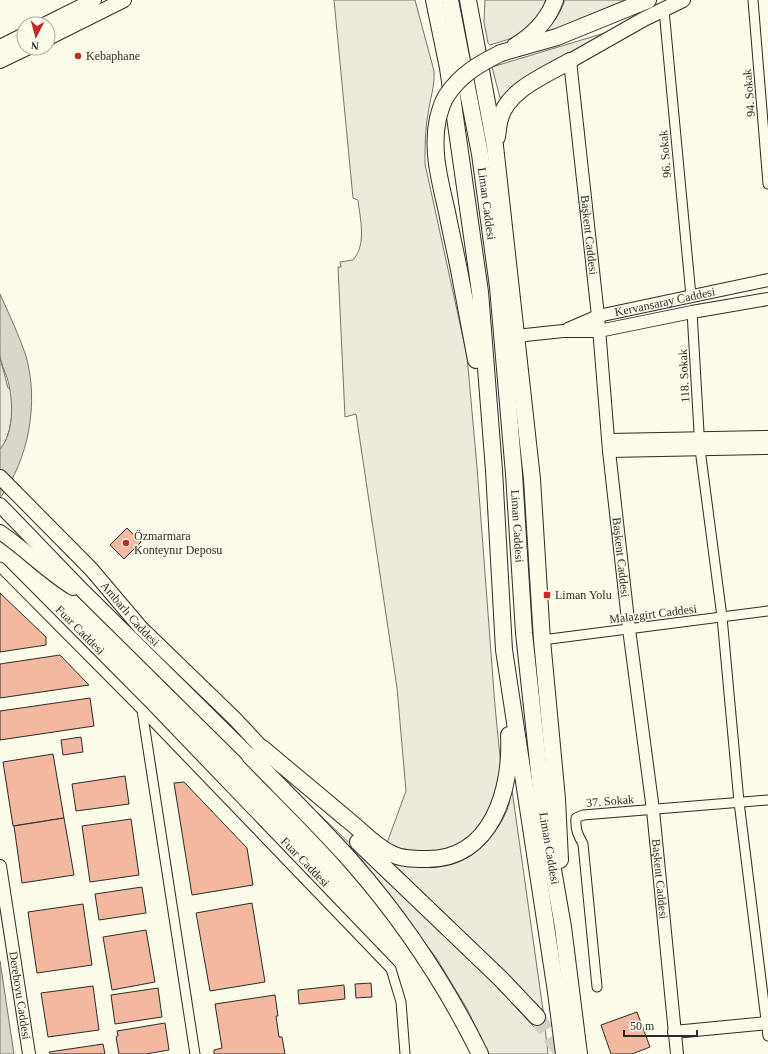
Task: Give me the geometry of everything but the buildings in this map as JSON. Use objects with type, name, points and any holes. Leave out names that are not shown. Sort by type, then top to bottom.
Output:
[{"type":"highway","points":[[428,0],[442,37]]},
{"type":"highway","name":"Liman Caddesi","points":[[434,0],[448,68],[480,292],[494,470],[504,650],[554,977],[564,1054]]},
{"type":"highway","name":"Liman Caddesi","points":[[450,0],[480,154],[498,286],[514,474],[524,633],[544,818],[563,927],[579,1054]]},
{"type":"highway","points":[[468,0],[495,146],[532,479],[542,640],[557,799],[563,927]]},
{"type":"highway","points":[[472,0],[472,22]]},
{"type":"highway","points":[[494,470],[479,374],[460,275],[438,175],[435,153],[435,131],[440,110],[446,96],[458,80],[479,64],[518,44],[543,22],[551,10],[555,0]]},
{"type":"highway","points":[[502,53],[557,37],[648,0]]},
{"type":"highway","points":[[495,146],[500,118],[507,103],[524,87],[570,61]]},
{"type":"highway","points":[[256,752],[350,821],[378,846],[392,854],[410,859],[434,859],[458,853],[473,844],[488,827],[499,808],[507,782],[510,749],[504,650]]},
{"type":"highway","points":[[256,752],[327,813],[501,979],[537,1017]]},
{"type":"highway","points":[[256,752],[383,900],[432,967],[464,1022],[480,1054]]},
{"type":"main road","points":[[56,19],[94,0]]},
{"type":"main road","points":[[56,34],[124,0]]},
{"type":"main road","points":[[570,61],[683,0]]},
{"type":"main road","points":[[0,47],[16,39]]},
{"type":"main road","points":[[0,61],[16,53]]},
{"type":"main road","name":"Ambarlı Caddesi","points":[[0,477],[91,569],[142,628],[235,719],[256,752]]},
{"type":"main road","name":"Ambarlı Caddesi","points":[[0,505],[95,603],[256,752]]},
{"type":"main road","points":[[0,532],[15,542],[59,579],[95,603]]},
{"type":"street","name":"94. Sokak","points":[[753,0],[768,184]]},
{"type":"street","name":"96. Sokak","points":[[664,10],[691,296]]},
{"type":"street","name":"Başkent Caddesi","points":[[570,61],[598,316],[609,446],[629,629],[653,810],[677,1054]]},
{"type":"street","name":"Kervansaray Caddesi","points":[[563,331],[598,316],[768,280]]},
{"type":"street","name":"Kervansaray Caddesi","points":[[516,336],[563,331],[599,331],[692,312],[768,299]]},
{"type":"street","name":"118. Sokak","points":[[692,312],[700,443],[722,617],[739,802],[768,1036]]},
{"type":"street","points":[[609,446],[700,443],[768,437]]},
{"type":"street","points":[[700,443],[768,448]]},
{"type":"street","name":"Fuar Caddesi","points":[[0,566],[142,710],[391,969],[401,1002],[405,1054]]},
{"type":"street","name":"Malazgirt Caddesi","points":[[542,640],[768,611]]},
{"type":"street","points":[[142,710],[194,1054]]},
{"type":"street","name":"37. Sokak","points":[[597,987],[582,844],[575,826],[576,818],[583,815],[768,800]]},
{"type":"street","name":"Dereboyu Caddesi","points":[[0,866],[28,1054]]},
{"type":"street","points":[[674,1032],[767,1023]]},
{"type":"shaded area","points":[[334,0],[415,0],[434,71],[433,87],[426,126],[425,164],[467,356],[501,767],[498,793],[474,838],[435,854],[396,849],[387,843],[406,791],[397,688],[356,414],[345,417],[338,267],[341,267],[340,262],[353,260],[357,254],[360,247],[362,231],[358,200],[353,198]]},
{"type":"shaded area","points":[[485,0],[551,0],[539,18],[516,37],[490,45],[488,43],[484,22]]},
{"type":"shaded area","points":[[565,0],[633,0],[536,39],[554,22]]},
{"type":"shaded area","points":[[608,32],[530,77],[500,98],[492,67]]},
{"type":"shaded area","points":[[0,294],[26,356],[32,392],[29,430],[24,448],[10,483],[0,498],[0,449],[8,435],[12,409],[9,385],[0,355]]},
{"type":"shaded area","points":[[0,358],[8,388],[13,389],[12,413],[9,429],[0,452]]},
{"type":"shaded area","points":[[512,790],[543,1010],[538,1007],[388,859],[411,865],[429,867],[457,861],[470,854],[482,846],[500,823],[508,808]]},
{"type":"shaded area","points":[[318,813],[469,957],[534,1027],[543,1010],[548,1054],[489,1054],[466,1007],[437,959],[362,860]]},
{"type":"shaded area","points":[[0,961],[14,1054],[0,1054]]},
{"type":"tunnel","points":[[537,1017],[562,1054]]},
{"type":"place","name":"Kebaphane","points":[[78,56]]},
{"type":"place","name":"Özmarmara Konteynır Deposu","points":[[126,543]]},
{"type":"place","name":"Liman Yolu","points":[[547,595]]}]
